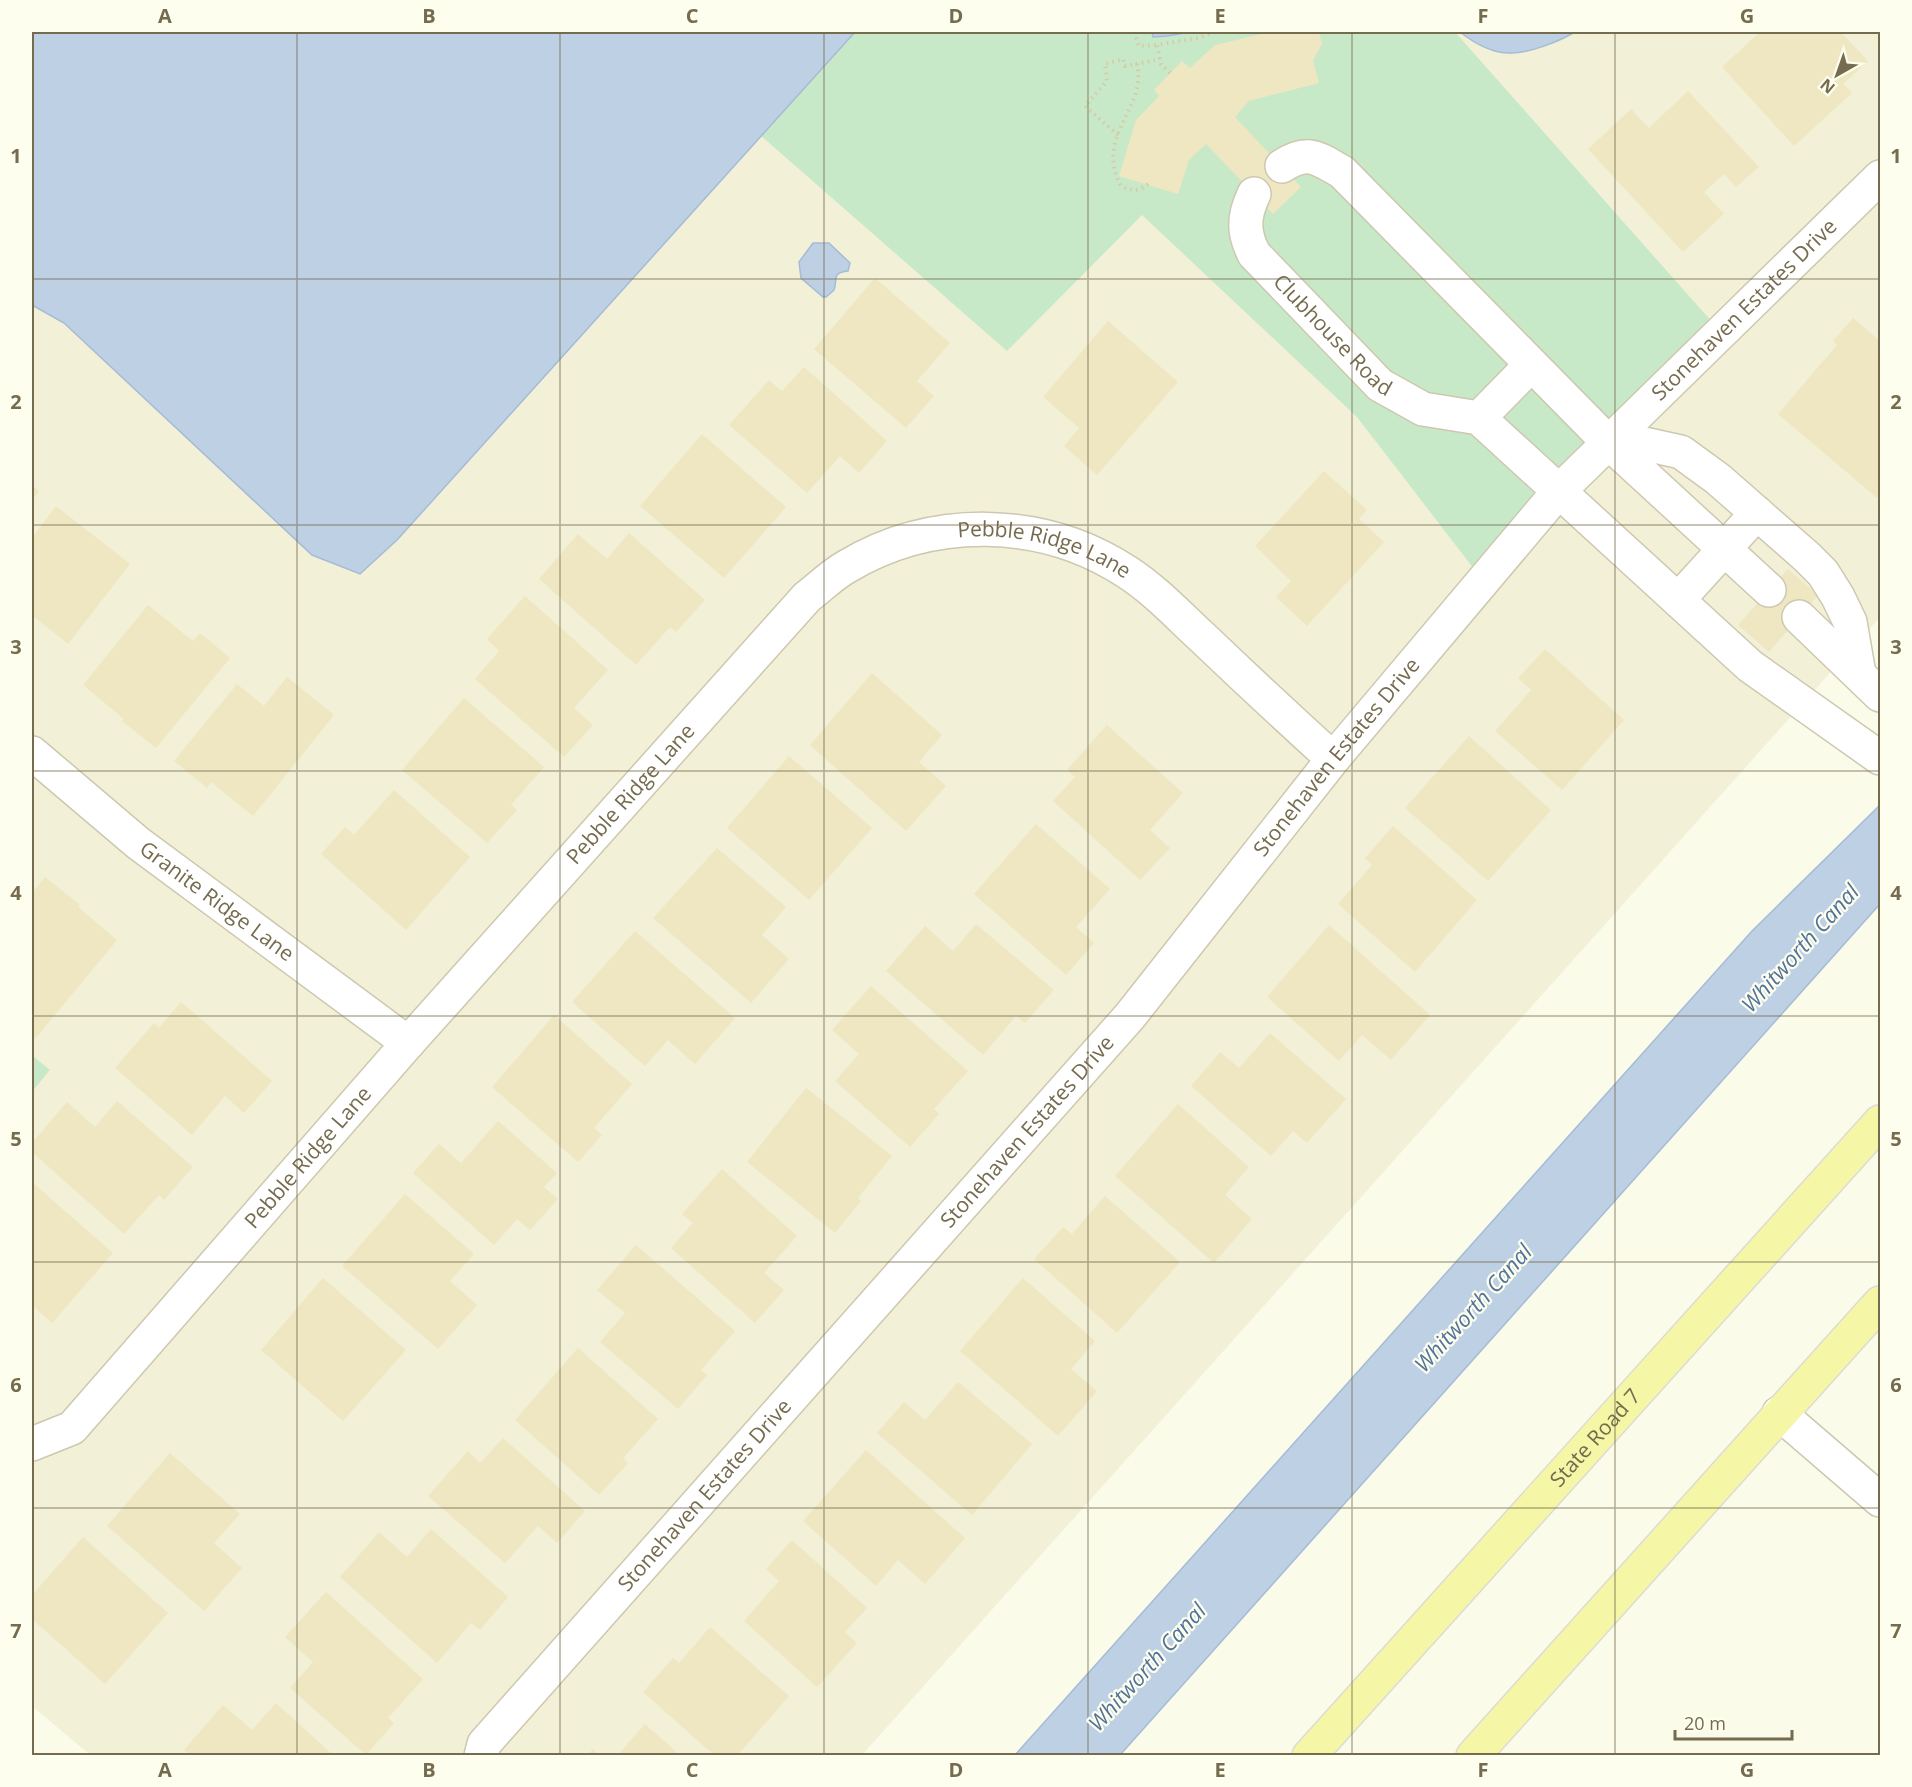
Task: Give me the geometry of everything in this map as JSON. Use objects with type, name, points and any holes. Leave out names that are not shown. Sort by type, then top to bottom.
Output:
[{"type":"main road","name":"State Road 7","points":[[1309,1755],[1881,1122]]},
{"type":"main road","points":[[1473,1755],[1779,1413],[1881,1303]]},
{"type":"street","points":[[1282,166],[1303,156],[1315,157],[1341,172],[1608,442],[1769,590]]},
{"type":"street","name":"Stonehaven Estates Drive","points":[[481,1755],[484,1744],[1130,1016],[1333,759],[1558,492],[1881,177]]},
{"type":"street","name":"Clubhouse Road","points":[[1254,194],[1245,221],[1246,238],[1254,254],[1380,385],[1423,409],[1479,418]]},
{"type":"street","points":[[1531,365],[1479,418],[1750,666],[1881,758]]},
{"type":"street","points":[[1608,442],[1640,443],[1681,452],[1718,479],[1823,573],[1850,622],[1870,685]]},
{"type":"street","points":[[1678,600],[1757,513]]},
{"type":"street","name":"Pebble Ridge Lane","points":[[32,1444],[72,1428],[408,1043],[807,597],[846,567],[890,545],[938,532],[988,528],[1037,534],[1085,549],[1128,573],[1166,604],[1333,759]]},
{"type":"street","points":[[1799,617],[1870,685]]},
{"type":"street","name":"Granite Ridge Lane","points":[[32,753],[138,843],[408,1043]]},
{"type":"street","points":[[1779,1413],[1881,1500]]},
{"type":"path","points":[[1134,32],[1139,46],[1198,38],[1214,32]]},
{"type":"path","points":[[1157,45],[1161,64],[1170,73]]},
{"type":"path","points":[[1118,135],[1085,106],[1107,81],[1105,64],[1123,59],[1125,66],[1160,59]]},
{"type":"path","points":[[1137,64],[1137,90],[1118,135],[1112,158],[1113,167],[1121,186],[1140,190],[1148,184]]},
{"type":"shaded area","points":[[32,32],[1880,32],[1880,617],[862,1755],[90,1755],[32,1706],[32,1092],[50,1070],[32,1055]]},
{"type":"green space","points":[[855,32],[1455,32],[1721,332],[1484,582],[1357,417],[1142,215],[1007,351],[761,136]]},
{"type":"green space","points":[[32,1055],[50,1070],[32,1092]]},
{"type":"water","points":[[32,32],[855,32],[397,540],[360,574],[312,555],[64,323],[32,305]]},
{"type":"water","points":[[1152,32],[1190,32],[1153,37]]},
{"type":"water","points":[[1460,32],[1575,32],[1545,46],[1527,51],[1505,53],[1484,47]]},
{"type":"water","points":[[813,243],[829,243],[850,263],[848,271],[837,275],[834,290],[826,297],[823,297],[801,278],[799,262]]},
{"type":"water","name":"Whitworth Canal","points":[[1879,806],[1880,904],[1120,1755],[1015,1755],[1752,931]]},
{"type":"building","points":[[1270,32],[1319,32],[1322,44],[1313,60],[1319,83],[1249,101],[1235,117],[1301,187],[1273,214],[1206,144],[1189,160],[1178,194],[1119,176],[1136,120],[1159,96],[1154,90],[1182,61],[1190,68],[1215,45]]},
{"type":"building","points":[[1760,32],[1841,32],[1868,61],[1843,84],[1852,93],[1794,146],[1722,67]]},
{"type":"building","points":[[1688,91],[1759,167],[1736,187],[1724,174],[1704,192],[1724,214],[1683,252],[1588,149],[1631,109],[1649,128]]},
{"type":"building","points":[[875,278],[950,343],[917,381],[934,396],[906,428],[814,349]]},
{"type":"building","points":[[1853,318],[1880,341],[1880,494],[1877,498],[1778,414],[1837,345],[1833,341]]},
{"type":"building","points":[[1108,321],[1178,382],[1097,475],[1064,446],[1079,428],[1043,397]]},
{"type":"building","points":[[804,367],[887,441],[859,473],[840,456],[807,493],[729,425],[769,380],[782,391]]},
{"type":"building","points":[[702,434],[786,507],[724,578],[640,506]]},
{"type":"building","points":[[1324,471],[1367,510],[1359,519],[1384,542],[1307,626],[1276,597],[1291,581],[1255,546]]},
{"type":"building","points":[[32,485],[39,491],[32,500]]},
{"type":"building","points":[[56,506],[130,564],[68,644],[32,615],[32,538]]},
{"type":"building","points":[[629,533],[705,600],[676,632],[670,627],[636,665],[539,579],[578,534],[607,559]]},
{"type":"building","points":[[1788,569],[1818,595],[1769,652],[1738,625]]},
{"type":"building","points":[[525,596],[608,670],[574,708],[593,725],[564,757],[475,679],[499,651],[487,639]]},
{"type":"building","points":[[148,605],[193,641],[200,633],[230,658],[156,748],[83,685]]},
{"type":"building","points":[[1545,649],[1624,720],[1562,790],[1495,731],[1531,690],[1518,678]]},
{"type":"building","points":[[872,673],[942,735],[919,762],[946,786],[906,831],[810,745]]},
{"type":"building","points":[[287,677],[334,715],[253,816],[211,782],[207,788],[174,761],[237,684],[264,706]]},
{"type":"building","points":[[464,698],[544,767],[511,805],[517,810],[487,843],[402,770]]},
{"type":"building","points":[[1107,725],[1183,793],[1150,830],[1170,848],[1140,880],[1053,801],[1075,777],[1067,770]]},
{"type":"building","points":[[1469,736],[1551,810],[1488,881],[1405,808]]},
{"type":"building","points":[[789,756],[872,828],[809,900],[727,828]]},
{"type":"building","points":[[394,790],[470,857],[406,930],[321,854],[345,827],[354,835]]},
{"type":"building","points":[[1036,824],[1110,889],[1076,927],[1094,943],[1066,975],[974,894]]},
{"type":"building","points":[[1393,826],[1477,900],[1415,972],[1338,904],[1372,865],[1365,858]]},
{"type":"building","points":[[717,848],[786,907],[762,935],[789,959],[751,1003],[653,918]]},
{"type":"building","points":[[45,877],[80,905],[78,907],[117,940],[35,1039],[32,1036],[32,893]]},
{"type":"building","points":[[976,924],[1054,990],[1025,1023],[1016,1016],[983,1055],[886,971],[925,926],[953,951]]},
{"type":"building","points":[[1329,925],[1430,1015],[1391,1060],[1362,1035],[1339,1061],[1267,997]]},
{"type":"building","points":[[635,931],[735,1018],[695,1064],[668,1040],[645,1066],[572,1002]]},
{"type":"building","points":[[871,986],[968,1071],[934,1109],[939,1114],[910,1147],[835,1081],[859,1054],[832,1030]]},
{"type":"building","points":[[181,1002],[272,1081],[244,1113],[225,1096],[192,1135],[115,1068],[154,1023],[159,1028]]},
{"type":"building","points":[[554,1015],[632,1084],[594,1128],[602,1135],[578,1162],[492,1087]]},
{"type":"building","points":[[1270,1033],[1346,1099],[1307,1143],[1293,1131],[1271,1156],[1191,1086],[1220,1052],[1239,1068]]},
{"type":"building","points":[[806,1088],[892,1156],[858,1198],[861,1201],[835,1233],[747,1162]]},
{"type":"building","points":[[117,1101],[193,1167],[164,1200],[159,1195],[124,1234],[32,1152],[32,1143],[67,1102],[95,1127]]},
{"type":"building","points":[[1178,1104],[1249,1167],[1225,1195],[1252,1219],[1214,1263],[1115,1176]]},
{"type":"building","points":[[498,1121],[557,1173],[544,1187],[558,1199],[530,1230],[517,1219],[494,1245],[413,1173],[439,1144],[461,1163]]},
{"type":"building","points":[[722,1169],[797,1236],[764,1273],[784,1290],[755,1323],[671,1248],[693,1223],[682,1214]]},
{"type":"building","points":[[33,1183],[113,1253],[52,1323],[32,1305]]},
{"type":"building","points":[[405,1194],[474,1254],[450,1281],[477,1305],[438,1349],[342,1266]]},
{"type":"building","points":[[1105,1196],[1180,1262],[1117,1333],[1034,1259],[1063,1227],[1072,1234]]},
{"type":"building","points":[[636,1245],[735,1331],[701,1370],[707,1375],[678,1409],[600,1342],[625,1313],[597,1290]]},
{"type":"building","points":[[323,1278],[406,1350],[343,1421],[261,1350]]},
{"type":"building","points":[[1023,1278],[1095,1341],[1071,1369],[1097,1391],[1058,1436],[960,1351]]},
{"type":"building","points":[[578,1348],[658,1419],[623,1458],[628,1463],[599,1495],[515,1420]]},
{"type":"building","points":[[958,1382],[1032,1444],[972,1515],[877,1433],[904,1402],[925,1420]]},
{"type":"building","points":[[503,1438],[585,1511],[557,1543],[538,1526],[505,1563],[428,1496],[468,1451],[480,1463]]},
{"type":"building","points":[[866,1450],[965,1538],[925,1584],[898,1560],[876,1586],[803,1521]]},
{"type":"building","points":[[170,1453],[240,1514],[214,1543],[242,1568],[204,1611],[107,1526]]},
{"type":"building","points":[[431,1529],[508,1597],[480,1630],[471,1623],[437,1663],[340,1577],[379,1532],[407,1557]]},
{"type":"building","points":[[83,1537],[168,1613],[105,1684],[32,1619],[32,1595]]},
{"type":"building","points":[[792,1540],[867,1608],[845,1632],[857,1643],[817,1687],[744,1621],[779,1581],[766,1569]]},
{"type":"building","points":[[326,1592],[423,1679],[388,1718],[394,1723],[366,1755],[290,1688],[313,1662],[285,1637]]},
{"type":"building","points":[[710,1627],[789,1696],[737,1756],[715,1756],[643,1692],[673,1658],[679,1663]]},
{"type":"building","points":[[276,1703],[334,1756],[191,1756],[184,1750],[223,1705],[252,1730]]},
{"type":"building","points":[[645,1724],[681,1756],[617,1756]]},
{"type":"building","points":[[593,1749],[601,1756],[587,1756]]}]
